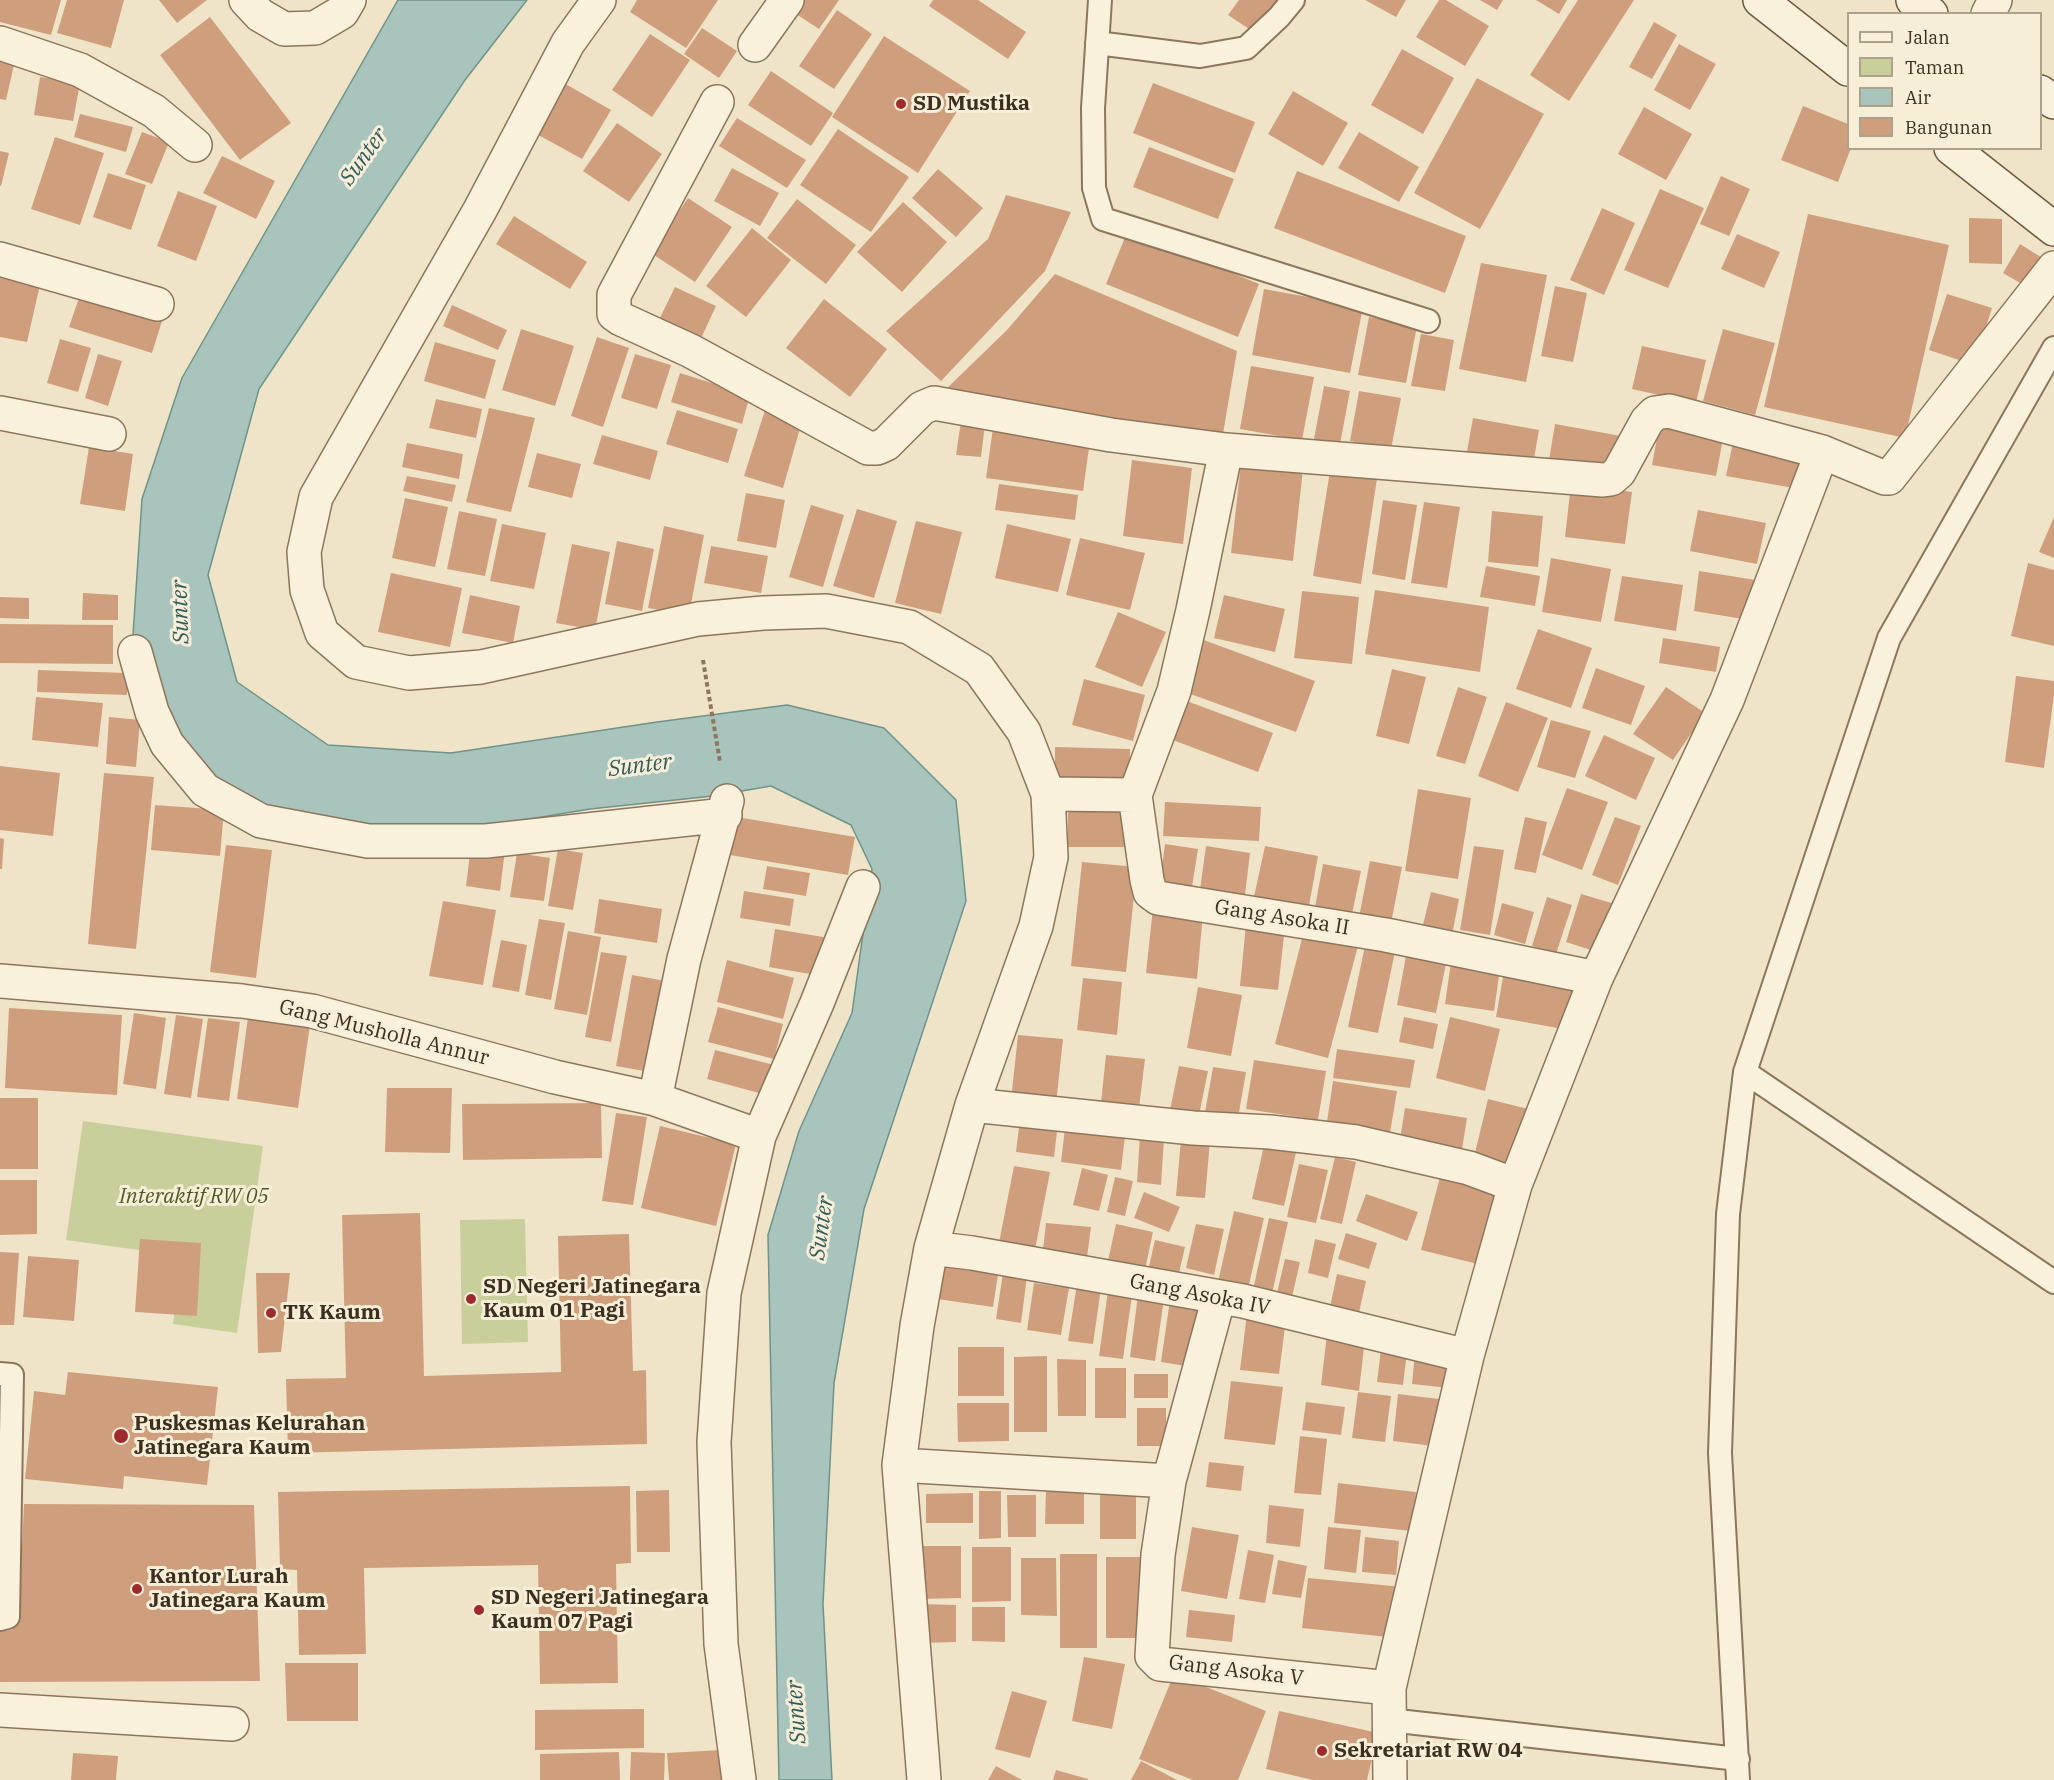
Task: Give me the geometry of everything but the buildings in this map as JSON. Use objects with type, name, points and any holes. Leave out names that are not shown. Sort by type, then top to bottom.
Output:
[{"type":"street","points":[[246,0],[260,15],[284,29],[315,28],[342,12],[350,0]]},
{"type":"street","points":[[599,0],[568,43],[480,210],[316,497],[304,552],[307,591],[322,633],[356,662],[409,673],[481,667],[698,619],[763,613],[826,611],[909,627],[979,669],[1024,732],[1048,794],[1051,857],[1036,926],[972,1105],[931,1248],[917,1326],[899,1466],[924,1780]]},
{"type":"street","points":[[755,45],[787,0]]},
{"type":"street","points":[[1760,0],[1847,68]]},
{"type":"street","points":[[1913,0],[1928,12]]},
{"type":"street","points":[[0,43],[80,70],[154,111],[195,145]]},
{"type":"street","points":[[717,102],[614,295],[614,314],[691,351],[868,448],[877,448],[886,444],[922,408],[934,402],[1111,435],[1226,450],[1603,480],[1611,479],[1619,472],[1647,421],[1655,413],[1669,411],[1822,452],[1885,478],[1892,476],[2054,268]]},
{"type":"street","points":[[1954,150],[2054,229]]},
{"type":"street","points":[[0,259],[157,304]]},
{"type":"street","points":[[0,413],[109,434]]},
{"type":"street","points":[[1048,794],[1134,795],[1174,691],[1226,450]]},
{"type":"street","points":[[1390,1780],[1389,1688],[1467,1356],[1515,1185],[1596,978],[1727,700],[1822,452]]},
{"type":"street","points":[[135,652],[152,712],[167,744],[205,790],[261,821],[368,842],[486,841],[726,808],[684,959],[655,1099]]},
{"type":"street","name":"Gang Asoka II","points":[[1134,795],[1147,880],[1150,892],[1158,898],[1386,935],[1596,978]]},
{"type":"street","points":[[739,1780],[721,1644],[714,1442],[723,1293],[759,1136],[818,1003],[863,887]]},
{"type":"street","name":"Gang Musholla Annur","points":[[0,981],[242,1001],[312,1011],[555,1077],[655,1099],[759,1136]]},
{"type":"street","points":[[972,1105],[1356,1142],[1469,1168],[1515,1185]]},
{"type":"street","name":"Gang Asoka IV","points":[[931,1248],[972,1253],[1243,1301],[1467,1356]]},
{"type":"street","name":"Gang Asoka V","points":[[1219,1297],[1169,1481],[1158,1555],[1152,1656],[1160,1664],[1389,1688]]},
{"type":"street","points":[[899,1466],[1169,1481]]},
{"type":"street","points":[[0,1710],[232,1724]]},
{"type":"lane","points":[[1100,0],[1093,108],[1094,188],[1103,219],[1428,321]]},
{"type":"lane","points":[[1097,43],[1200,56],[1246,48],[1279,17],[1293,0]]},
{"type":"lane","points":[[1389,1720],[1738,1770],[1720,1453],[1728,1214],[1745,1071],[1889,638],[2054,348]]},
{"type":"lane","points":[[1745,1071],[2054,1282]]},
{"type":"lane","points":[[0,1374],[12,1375],[8,1617],[0,1618]]},
{"type":"path","points":[[706,685],[726,808]]},
{"type":"green space","name":"Interaktif RW 05","points":[[83,1121],[263,1146],[237,1333],[173,1324],[182,1256],[66,1240]]},
{"type":"green space","points":[[525,1219],[528,1342],[462,1344],[460,1220]]},
{"type":"water","name":"Sunter","points":[[398,0],[527,0],[465,80],[259,389],[208,575],[237,682],[328,745],[451,753],[787,705],[884,728],[956,800],[966,901],[864,1209],[834,1383],[823,1604],[832,1780],[779,1780],[768,1235],[799,1131],[852,1013],[872,869],[851,825],[771,786],[713,796],[590,809],[445,833],[305,819],[238,795],[179,755],[133,635],[142,499],[182,378]]},
{"type":"place","name":"SD Mustika","points":[[901,104]]},
{"type":"place","name":"SD Negeri Jatinegara Kaum 01 Pagi","points":[[471,1299]]},
{"type":"place","name":"TK Kaum","points":[[271,1313]]},
{"type":"place","name":"Puskesmas Kelurahan Jatinegara Kaum","points":[[121,1436]]},
{"type":"place","name":"Kantor Lurah Jatinegara Kaum","points":[[137,1589]]},
{"type":"place","name":"SD Negeri Jatinegara Kaum 07 Pagi","points":[[479,1610]]},
{"type":"place","name":"Sekretariat RW 04","points":[[1322,1751]]}]
